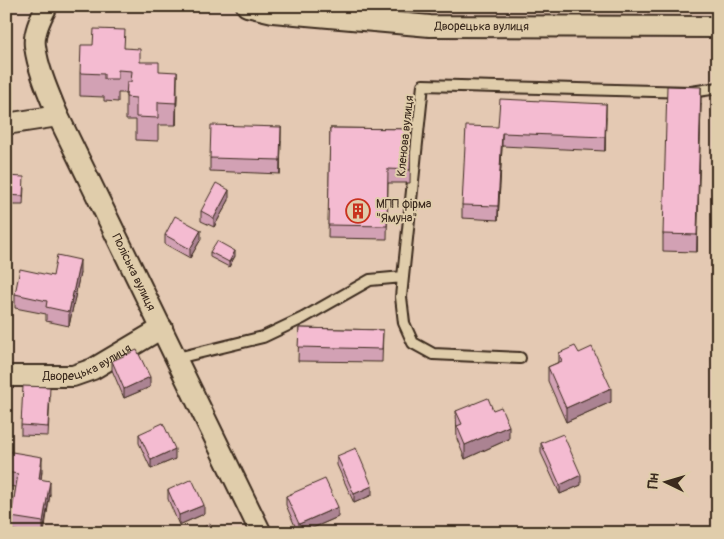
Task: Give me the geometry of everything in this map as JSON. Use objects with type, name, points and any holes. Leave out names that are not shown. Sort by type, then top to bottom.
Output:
[{"type":"street","name":"Поліська вулиця","points":[[47,6],[40,20],[34,45],[44,84],[260,533]]},
{"type":"street","name":"Дворецька вулиця","points":[[248,6],[273,12],[430,26],[718,27]]},
{"type":"street","points":[[6,124],[58,116]]},
{"type":"street","name":"Дворецька вулиця","points":[[6,376],[73,376],[93,369],[162,328]]},
{"type":"lane","name":"Кленова вулиця","points":[[520,358],[433,354],[413,343],[404,323],[401,298],[423,85],[691,92],[718,88]]},
{"type":"lane","points":[[177,358],[264,337],[303,318],[370,280],[403,277]]},
{"type":"building","points":[[94,29],[125,30],[124,48],[140,49],[140,62],[159,62],[159,71],[177,72],[176,103],[158,102],[158,118],[136,117],[136,98],[126,97],[127,82],[131,82],[132,71],[118,70],[118,79],[104,79],[104,74],[80,73],[81,45],[93,45]]},
{"type":"building","points":[[667,86],[701,87],[697,235],[663,234]]},
{"type":"building","points":[[500,99],[606,104],[605,137],[502,133],[498,206],[462,205],[466,126],[498,127]]},
{"type":"building","points":[[211,125],[281,127],[280,160],[210,158]]},
{"type":"building","name":"МПП фірма \"Ямуна\"","points":[[330,128],[411,129],[410,170],[388,169],[387,226],[328,225]]},
{"type":"building","points":[[6,176],[24,177],[23,196],[6,195]]},
{"type":"building","points":[[216,183],[229,190],[214,218],[201,211]]},
{"type":"building","points":[[175,216],[201,230],[190,249],[165,235]]},
{"type":"building","points":[[217,241],[235,251],[229,262],[210,252]]},
{"type":"building","points":[[57,255],[80,260],[69,312],[46,307],[47,301],[15,294],[20,269],[53,276]]},
{"type":"building","points":[[299,328],[383,330],[382,349],[298,347]]},
{"type":"building","points":[[575,346],[579,353],[592,347],[611,388],[566,408],[548,367],[562,361],[559,353]]},
{"type":"building","points":[[137,350],[150,377],[124,389],[112,361]]},
{"type":"building","points":[[23,386],[50,387],[48,427],[21,425]]},
{"type":"building","points":[[488,398],[493,410],[501,407],[509,426],[465,445],[457,426],[462,424],[456,411]]},
{"type":"building","points":[[163,423],[175,449],[151,460],[139,434]]},
{"type":"building","points":[[563,434],[581,475],[560,485],[541,443]]},
{"type":"building","points":[[356,448],[372,486],[354,494],[337,456]]},
{"type":"building","points":[[6,451],[42,457],[39,479],[50,481],[43,522],[11,517],[18,474],[6,472]]},
{"type":"building","points":[[192,479],[204,505],[179,515],[168,490]]},
{"type":"building","points":[[325,479],[338,507],[299,524],[286,496]]},
{"type":"building","points":[[210,524],[213,533],[191,533]]},
{"type":"place","name":"МПП фірма \"Ямуна\"","points":[[358,211]]}]
